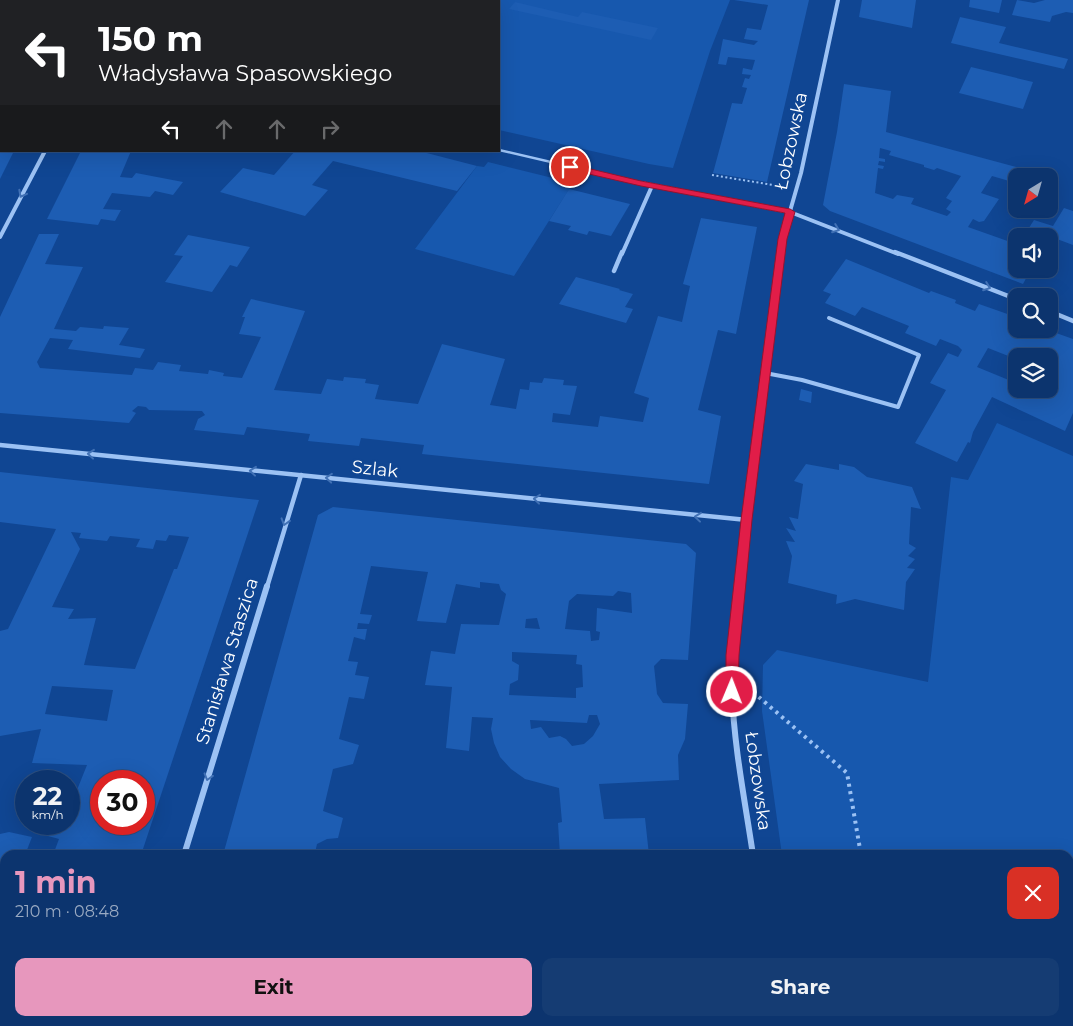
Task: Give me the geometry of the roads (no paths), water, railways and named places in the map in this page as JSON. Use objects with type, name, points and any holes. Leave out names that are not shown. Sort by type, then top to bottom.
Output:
[{"type":"street","name":"Łobzowska","points":[[752,850],[737,743],[732,692],[733,655],[747,520],[782,239],[790,212],[838,0]]},
{"type":"street","points":[[0,237],[44,152]]},
{"type":"street","points":[[641,183],[790,212],[1008,296]]},
{"type":"street","points":[[614,271],[652,186]]},
{"type":"street","points":[[1058,314],[1073,320]]},
{"type":"street","name":"Szlak","points":[[0,445],[747,520]]},
{"type":"street","name":"Stanisława Staszica","points":[[186,850],[301,475]]},
{"type":"lane","points":[[500,150],[641,183]]},
{"type":"lane","points":[[765,373],[802,380],[898,406],[919,355],[829,318]]}]
